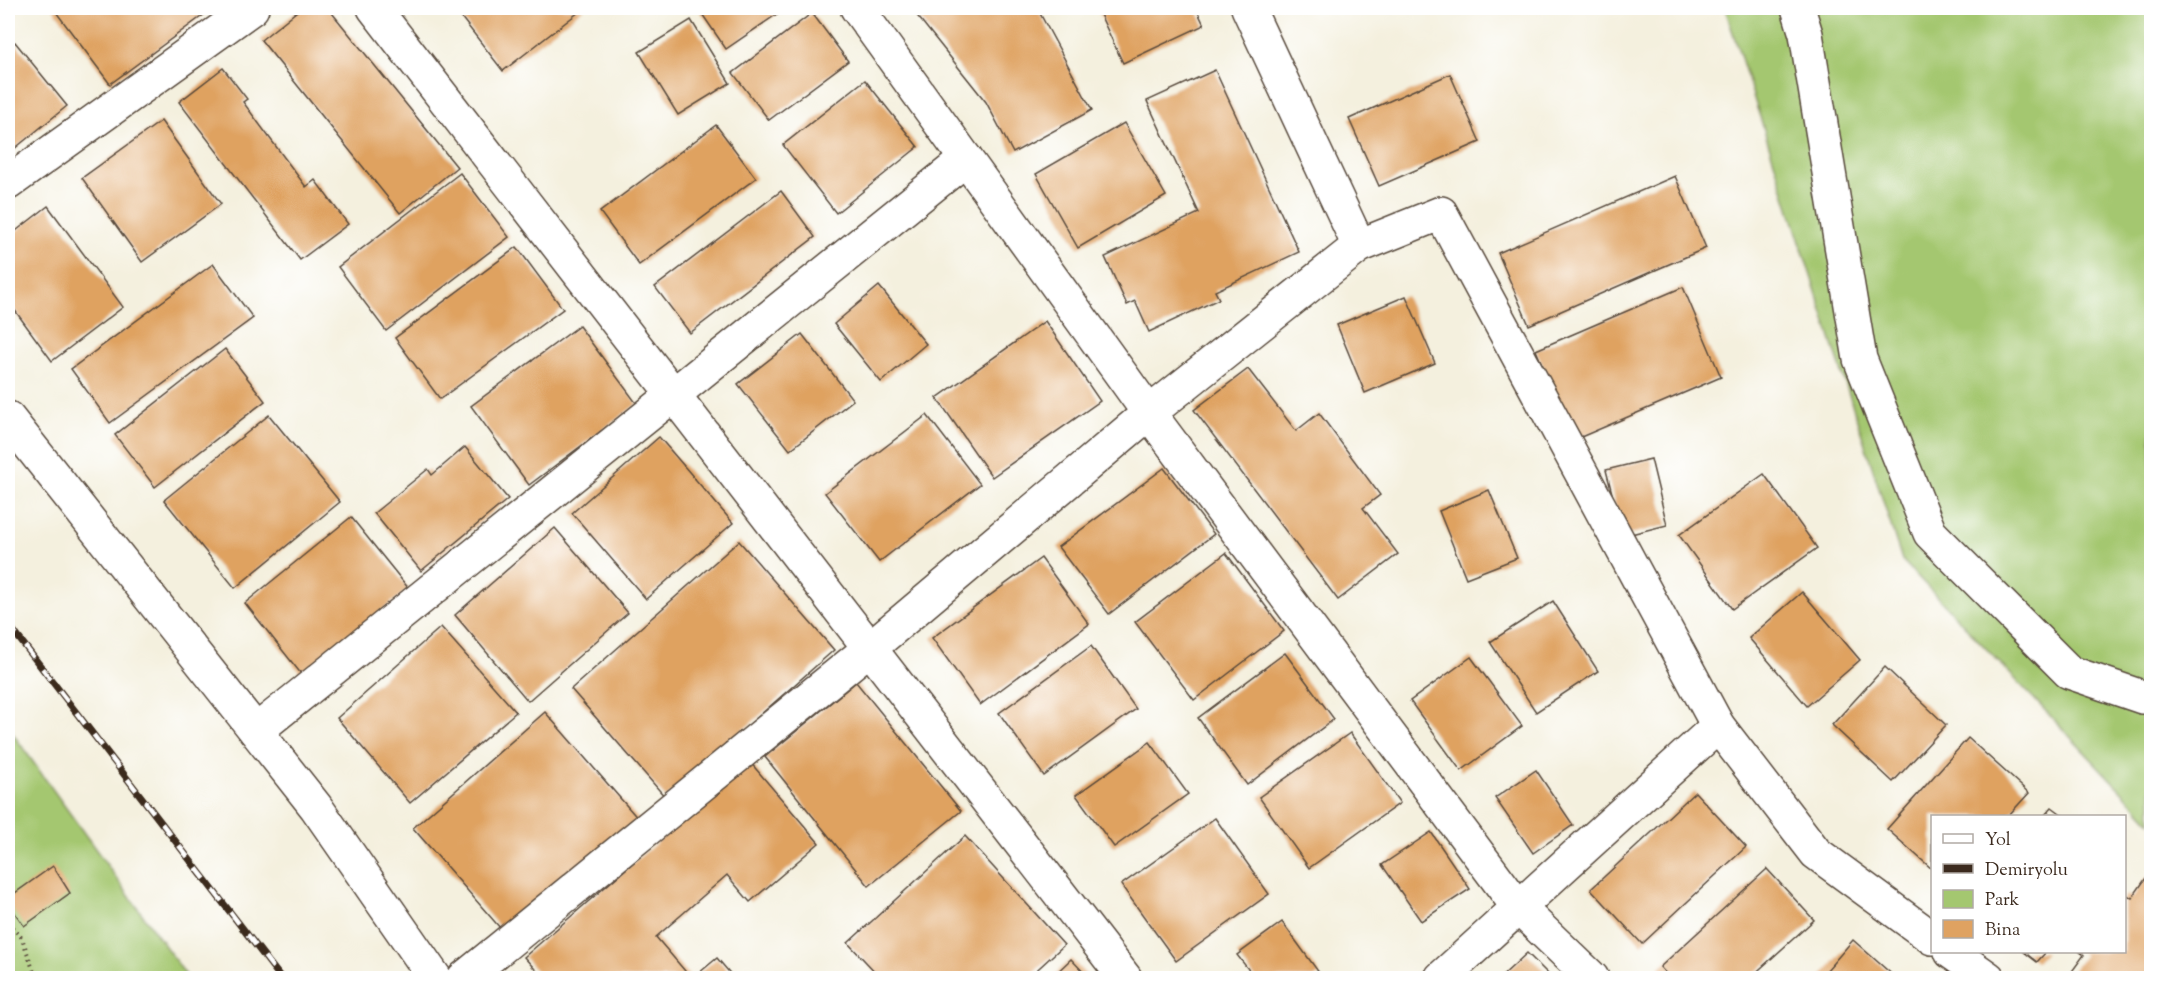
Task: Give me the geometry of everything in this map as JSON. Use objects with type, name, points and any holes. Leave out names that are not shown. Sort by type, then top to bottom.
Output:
[{"type":"street","points":[[8,183],[252,8]]},
{"type":"street","points":[[374,8],[1125,978]]},
{"type":"street","points":[[857,8],[1149,413],[1518,907],[1592,978]]},
{"type":"street","points":[[1248,8],[1359,246]]},
{"type":"street","points":[[1798,8],[1806,34],[1860,359],[1930,533],[2068,672],[2142,697],[2151,697]]},
{"type":"street","points":[[256,731],[966,159]]},
{"type":"street","points":[[464,978],[870,648],[1149,413],[1359,246],[1441,213],[1718,726],[1816,854],[1931,937]]},
{"type":"street","points":[[8,418],[316,807],[435,978]]},
{"type":"street","points":[[1441,978],[1718,726]]},
{"type":"street","points":[[1954,953],[1988,978]]},
{"type":"path","points":[[8,923],[21,939],[36,978]]},
{"type":"green space","points":[[1725,8],[2151,8],[2151,822],[1902,560]]},
{"type":"green space","points":[[8,727],[188,978],[8,978]]},
{"type":"building","points":[[53,8],[213,8],[110,84]]},
{"type":"building","points":[[301,8],[328,8],[457,167],[400,213],[261,40]]},
{"type":"building","points":[[454,8],[584,8],[503,71]]},
{"type":"building","points":[[698,8],[786,8],[726,49]]},
{"type":"building","points":[[911,8],[1037,8],[1092,110],[1013,153],[986,102]]},
{"type":"building","points":[[1097,8],[1196,8],[1204,25],[1123,63]]},
{"type":"building","points":[[812,13],[848,61],[769,120],[733,73]]},
{"type":"building","points":[[691,20],[730,83],[678,115],[639,52]]},
{"type":"building","points":[[15,42],[67,106],[8,154],[8,48]]},
{"type":"building","points":[[223,68],[247,99],[243,102],[306,187],[315,180],[348,224],[300,260],[179,102]]},
{"type":"building","points":[[1215,70],[1299,252],[1215,291],[1219,299],[1149,332],[1135,301],[1127,305],[1105,257],[1199,213],[1147,101]]},
{"type":"building","points":[[1450,74],[1480,142],[1379,186],[1349,119]]},
{"type":"building","points":[[865,80],[918,147],[836,213],[783,145]]},
{"type":"building","points":[[161,121],[221,204],[142,262],[82,178]]},
{"type":"building","points":[[1124,123],[1166,196],[1078,248],[1036,174]]},
{"type":"building","points":[[716,125],[756,178],[639,265],[600,212]]},
{"type":"building","points":[[460,173],[509,237],[386,331],[338,267]]},
{"type":"building","points":[[1675,176],[1706,248],[1529,325],[1498,253]]},
{"type":"building","points":[[781,191],[815,237],[690,333],[655,287]]},
{"type":"building","points":[[48,206],[123,307],[52,361],[8,301],[8,237]]},
{"type":"building","points":[[517,247],[563,309],[440,399],[395,338]]},
{"type":"building","points":[[213,264],[253,318],[110,423],[71,369]]},
{"type":"building","points":[[879,286],[926,344],[881,382],[834,324]]},
{"type":"building","points":[[1683,287],[1721,377],[1574,440],[1536,350]]},
{"type":"building","points":[[1406,296],[1435,363],[1365,393],[1337,325]]},
{"type":"building","points":[[1045,321],[1100,401],[992,477],[937,398]]},
{"type":"building","points":[[579,326],[637,404],[529,485],[471,406]]},
{"type":"building","points":[[802,334],[853,400],[790,450],[738,384]]},
{"type":"building","points":[[225,349],[265,401],[155,487],[115,435]]},
{"type":"building","points":[[1248,369],[1296,431],[1319,413],[1380,495],[1363,508],[1398,554],[1338,600],[1194,410]]},
{"type":"building","points":[[269,415],[340,502],[235,588],[164,500]]},
{"type":"building","points":[[927,415],[980,484],[879,562],[825,493]]},
{"type":"building","points":[[659,437],[733,523],[646,599],[572,513]]},
{"type":"building","points":[[465,447],[508,499],[421,571],[374,513],[428,469],[432,475]]},
{"type":"building","points":[[1651,459],[1667,525],[1623,536],[1606,470]]},
{"type":"building","points":[[1164,468],[1214,534],[1109,614],[1058,547]]},
{"type":"building","points":[[1764,474],[1817,548],[1732,609],[1679,535]]},
{"type":"building","points":[[1489,490],[1517,558],[1466,578],[1439,511]]},
{"type":"building","points":[[351,517],[409,589],[302,675],[245,603]]},
{"type":"building","points":[[555,528],[628,613],[528,701],[455,615]]},
{"type":"building","points":[[739,541],[834,650],[666,798],[571,689]]},
{"type":"building","points":[[1226,553],[1284,631],[1194,700],[1135,622]]},
{"type":"building","points":[[1041,558],[1089,624],[980,705],[932,638]]},
{"type":"building","points":[[1802,592],[1860,660],[1807,706],[1749,638]]},
{"type":"building","points":[[1553,601],[1598,671],[1536,712],[1490,642]]},
{"type":"building","points":[[441,627],[516,712],[410,803],[337,718]]},
{"type":"building","points":[[1091,646],[1136,709],[1044,776],[999,713]]},
{"type":"building","points":[[1285,653],[1334,719],[1247,785],[1198,718]]},
{"type":"building","points":[[1471,657],[1522,726],[1461,771],[1410,701]]},
{"type":"building","points":[[1885,667],[1946,725],[1893,782],[1832,725]]},
{"type":"building","points":[[856,682],[961,811],[869,886],[765,757]]},
{"type":"building","points":[[545,712],[640,821],[508,937],[413,828]]},
{"type":"building","points":[[1350,733],[1400,803],[1309,868],[1259,797]]},
{"type":"building","points":[[1968,738],[2029,793],[2009,815],[1931,815],[1931,868],[1887,829]]},
{"type":"building","points":[[1150,742],[1188,794],[1114,847],[1076,795]]},
{"type":"building","points":[[750,762],[819,843],[750,902],[727,875],[656,937],[691,978],[543,978],[524,957]]},
{"type":"building","points":[[1536,770],[1573,825],[1533,853],[1495,798]]},
{"type":"building","points":[[1695,792],[1746,847],[1642,944],[1591,889]]},
{"type":"building","points":[[2052,807],[2063,815],[2045,815]]},
{"type":"building","points":[[1215,818],[1269,894],[1176,961],[1121,885]]},
{"type":"building","points":[[1431,832],[1470,889],[1421,921],[1382,865]]},
{"type":"building","points":[[965,836],[1064,945],[1028,978],[881,978],[848,943]]},
{"type":"building","points":[[53,866],[70,893],[24,926],[8,903],[8,898]]},
{"type":"building","points":[[1767,869],[1814,920],[1750,978],[1670,978],[1660,967]]},
{"type":"building","points":[[2146,878],[2152,882],[2152,978],[2076,978],[2070,974],[2084,955],[2081,953],[2126,953],[2126,896],[2132,898]]},
{"type":"building","points":[[1282,922],[1320,974],[1314,978],[1255,978],[1237,955]]},
{"type":"building","points":[[1853,940],[1896,978],[1820,978]]},
{"type":"building","points":[[1527,953],[1552,978],[1500,978]]},
{"type":"building","points":[[2025,953],[2045,953],[2037,962]]},
{"type":"building","points":[[717,958],[734,978],[693,978]]},
{"type":"building","points":[[1071,959],[1089,978],[1051,978]]},
{"type":"railway","points":[[8,624],[281,978]]}]
